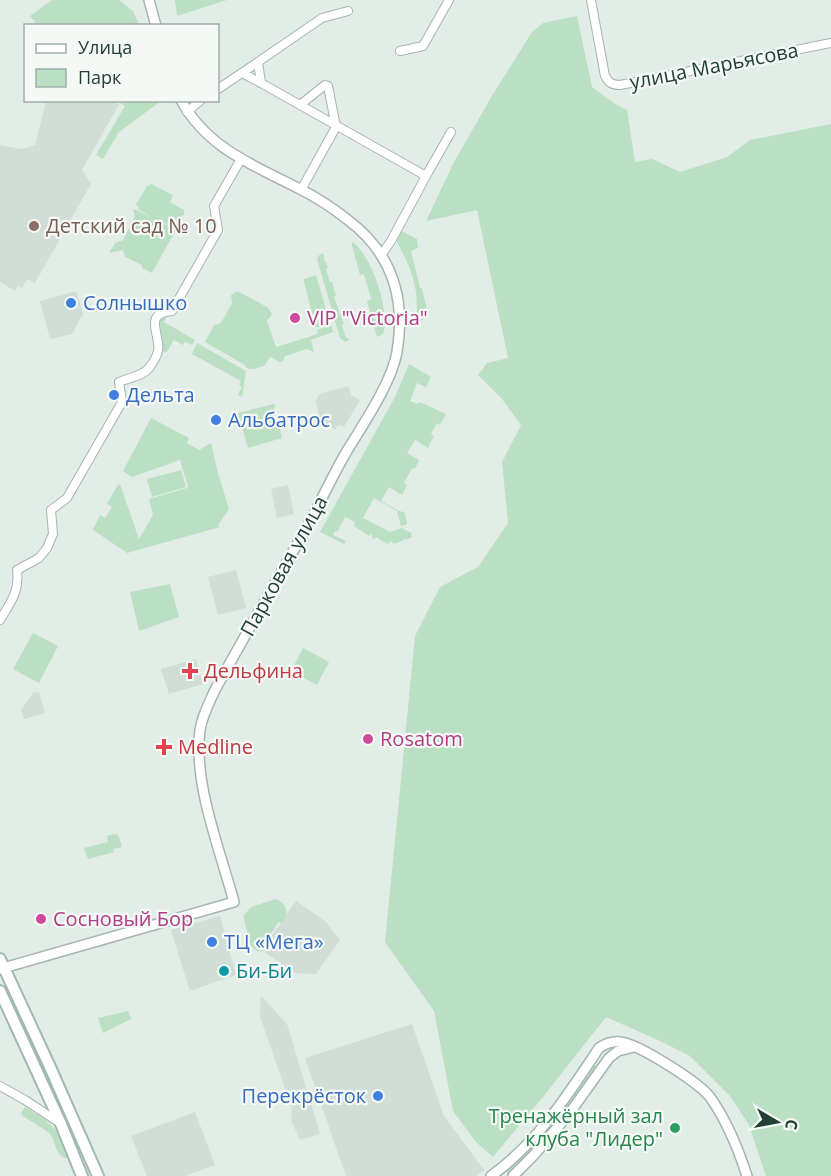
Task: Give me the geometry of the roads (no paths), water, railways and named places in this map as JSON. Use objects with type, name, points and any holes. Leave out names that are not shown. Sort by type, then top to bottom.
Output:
[{"type":"main road","points":[[1,965],[50,1067],[98,1176]]},
{"type":"main road","points":[[0,991],[82,1176]]},
{"type":"street","points":[[149,0],[155,24]]},
{"type":"street","points":[[400,51],[423,46],[449,0]]},
{"type":"street","name":"улица Марьясова","points":[[591,0],[605,76],[613,85],[831,43]]},
{"type":"street","points":[[219,88],[322,18],[348,11]]},
{"type":"street","points":[[258,62],[261,83]]},
{"type":"street","points":[[242,72],[426,176]]},
{"type":"street","points":[[300,105],[325,85],[328,86],[336,127],[301,190]]},
{"type":"street","name":"Парковая улица","points":[[1,965],[234,902],[204,793],[199,759],[201,727],[206,710],[344,457],[376,403],[396,355],[400,333],[399,301],[392,274],[382,254],[362,231],[337,211],[241,159],[214,141],[187,112],[182,102]]},
{"type":"street","points":[[187,112],[199,102]]},
{"type":"street","points":[[382,254],[451,132]]},
{"type":"street","points":[[0,620],[17,590],[17,570],[39,558],[47,548],[53,534],[51,510],[67,498],[122,402],[119,382],[148,370],[155,357],[158,351],[158,341],[154,322],[162,314],[172,312],[218,230],[214,206],[241,159]]},
{"type":"street","points":[[491,1176],[525,1148],[544,1127],[598,1048],[617,1042],[623,1042],[660,1060],[708,1095],[735,1140],[747,1176]]},
{"type":"street","points":[[513,1176],[569,1114],[609,1058],[618,1051],[634,1047]]},
{"type":"street","points":[[0,1086],[61,1125]]},
{"type":"place","name":"Детский сад № 10","points":[[34,226]]},
{"type":"place","name":"Солнышко","points":[[71,303]]},
{"type":"place","name":"VIP \"Victoria\"","points":[[295,318]]},
{"type":"place","name":"Дельта","points":[[114,395]]},
{"type":"place","name":"Альбатрос","points":[[216,420]]},
{"type":"place","name":"Дельфина","points":[[190,671]]},
{"type":"place","name":"Rosatom","points":[[368,739]]},
{"type":"place","name":"Medline","points":[[164,747]]},
{"type":"place","name":"Сосновый Бор","points":[[41,919]]},
{"type":"place","name":"ТЦ «Мега»","points":[[212,942]]},
{"type":"place","name":"Би-Би","points":[[224,971]]},
{"type":"place","name":"Перекрёсток","points":[[378,1096]]},
{"type":"place","name":"Тренажёрный зал клуба \"Лидер\"","points":[[675,1128]]}]
